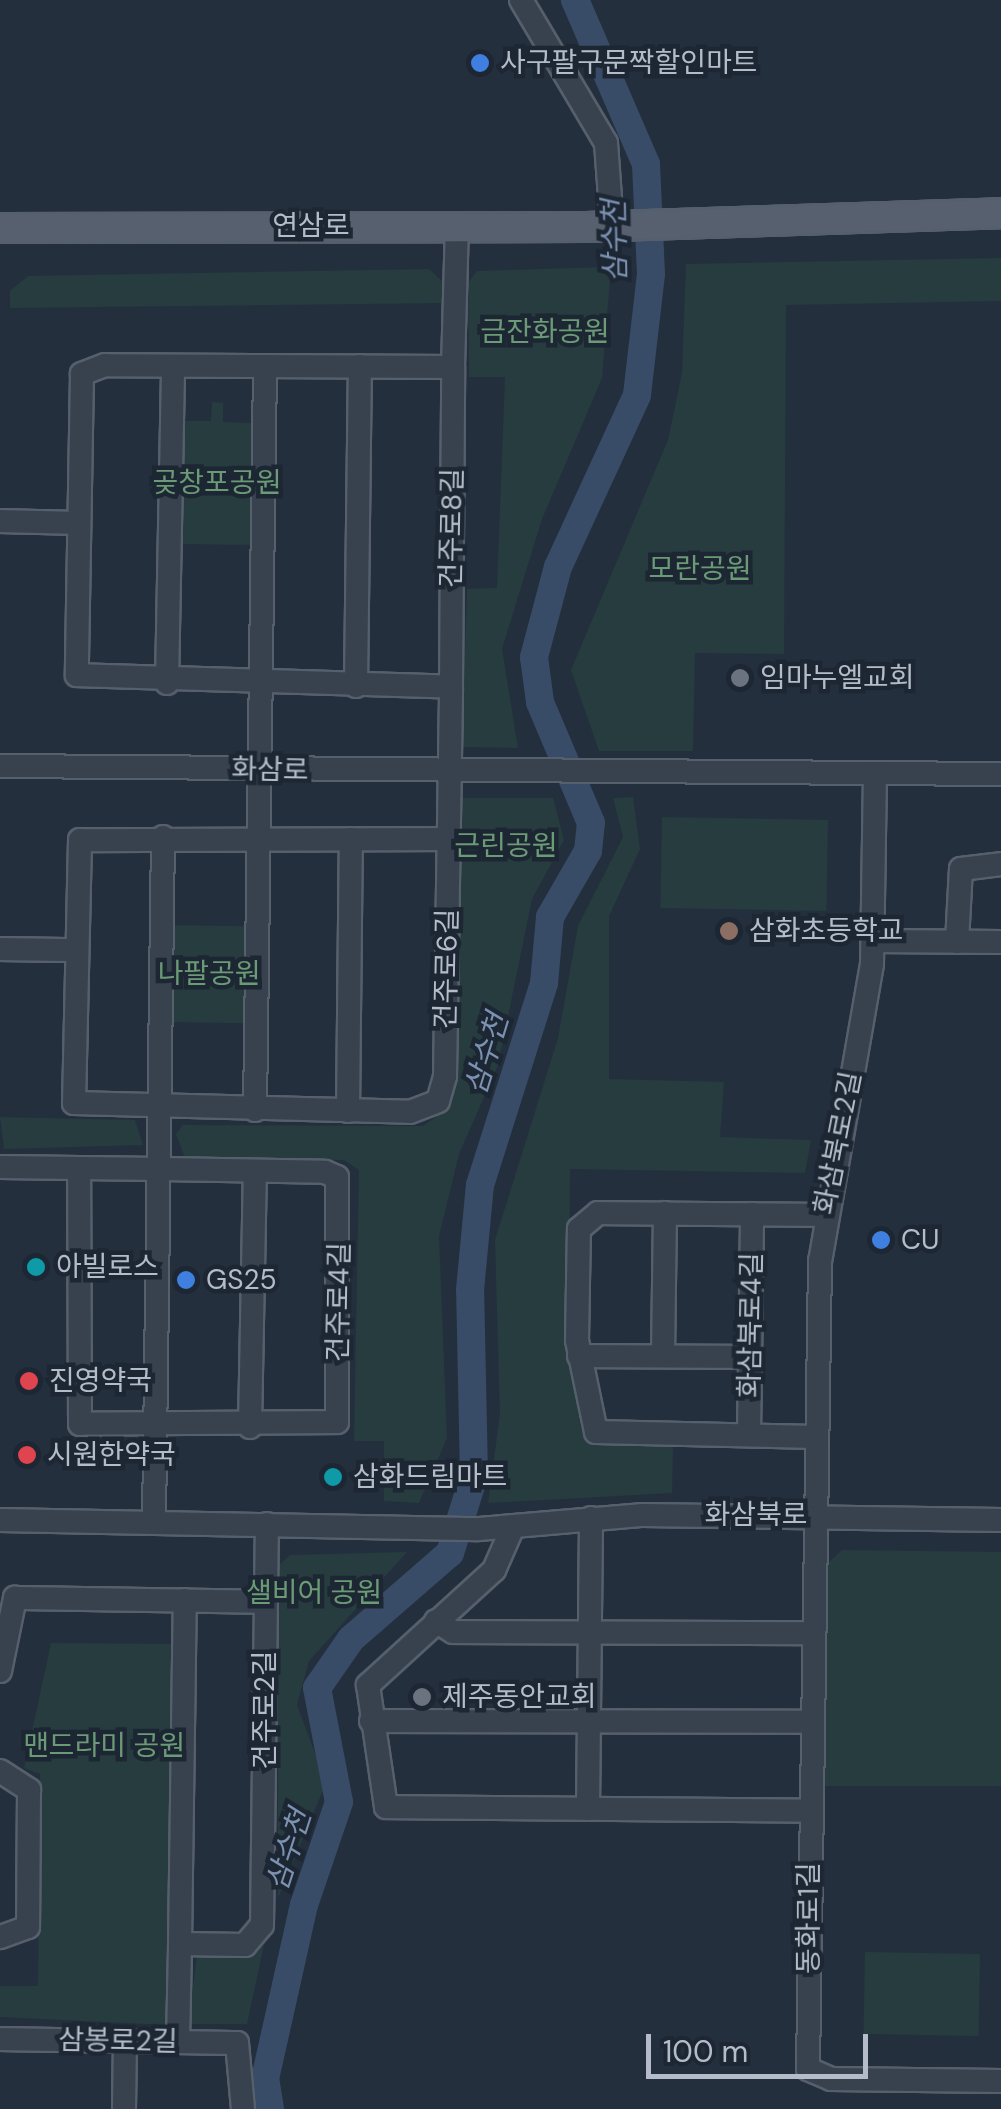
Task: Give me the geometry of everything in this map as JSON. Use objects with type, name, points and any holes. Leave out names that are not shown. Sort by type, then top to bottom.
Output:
[{"type":"main road","name":"연삼로","points":[[0,228],[617,225],[1001,212]]},
{"type":"street","points":[[521,0],[606,143],[617,225]]},
{"type":"street","name":"건주로8길","points":[[449,839],[457,225]]},
{"type":"street","points":[[451,687],[168,683],[77,675],[82,374],[173,366],[453,367]]},
{"type":"street","points":[[168,683],[173,366]]},
{"type":"street","points":[[256,1110],[265,366]]},
{"type":"street","points":[[356,686],[360,366]]},
{"type":"street","points":[[0,521],[78,523]]},
{"type":"street","name":"화삼로","points":[[0,766],[875,773]]},
{"type":"street","points":[[875,773],[1001,774]]},
{"type":"street","name":"화삼북로2길","points":[[812,1515],[823,1215],[874,941],[875,773]]},
{"type":"street","points":[[154,1523],[163,837]]},
{"type":"street","name":"건주로6길","points":[[163,837],[449,839],[445,1088],[421,1111],[80,1106],[70,1097],[75,844],[163,837]]},
{"type":"street","points":[[348,1111],[350,839]]},
{"type":"street","points":[[956,942],[961,869],[1001,864]]},
{"type":"street","points":[[874,941],[1001,942]]},
{"type":"street","points":[[0,949],[72,950]]},
{"type":"street","name":"건주로4길","points":[[0,1166],[255,1171],[340,1181],[338,1414],[330,1428],[86,1426],[77,1417],[79,1168]]},
{"type":"street","points":[[250,1427],[255,1171]]},
{"type":"street","points":[[663,1356],[665,1214]]},
{"type":"street","name":"화삼북로4길","points":[[816,1437],[596,1432],[579,1356],[581,1219],[665,1214],[823,1215]]},
{"type":"street","name":"화삼북로4길","points":[[749,1435],[752,1214]]},
{"type":"street","points":[[579,1356],[750,1356]]},
{"type":"street","name":"화삼북로","points":[[268,1524],[512,1529],[591,1518],[812,1515],[1001,1520]]},
{"type":"street","name":"동화로1길","points":[[812,1515],[808,2069],[831,2078],[1001,2081]]},
{"type":"street","points":[[588,1809],[591,1518]]},
{"type":"street","points":[[0,1520],[268,1524]]},
{"type":"street","name":"건주로2길","points":[[180,1944],[246,1945],[260,1931],[268,1524]]},
{"type":"street","points":[[512,1529],[505,1556],[373,1675],[371,1721],[385,1759],[386,1807],[809,1812]]},
{"type":"street","points":[[0,1671],[14,1598],[265,1602]]},
{"type":"street","points":[[178,2042],[185,1600]]},
{"type":"street","points":[[436,1621],[453,1632],[810,1633]]},
{"type":"street","points":[[371,1721],[810,1722]]},
{"type":"street","points":[[0,1771],[26,1780],[29,1810],[28,1927],[0,1937]]},
{"type":"street","name":"삼봉로2길","points":[[0,2040],[237,2043],[243,2109]]},
{"type":"street","points":[[124,2109],[125,2042]]},
{"type":"green space","name":"모란공원","points":[[1001,258],[1001,301],[786,305],[784,654],[695,653],[693,751],[599,751],[571,670],[668,440],[682,373],[686,264]]},
{"type":"green space","name":"금잔화공원","points":[[611,267],[602,378],[542,519],[502,649],[518,748],[462,747],[467,589],[497,588],[505,377],[469,377],[468,283],[477,271]]},
{"type":"green space","points":[[429,269],[444,283],[445,303],[10,308],[10,291],[28,276]]},
{"type":"green space","name":"곶창포공원","points":[[212,402],[223,403],[223,422],[255,423],[253,545],[180,544],[181,421],[211,421]]},
{"type":"green space","points":[[633,797],[640,849],[609,916],[609,1079],[724,1082],[720,1137],[811,1140],[805,1173],[570,1169],[569,1355],[581,1429],[602,1445],[673,1444],[672,1493],[488,1503],[500,1414],[495,1240],[558,1038],[578,926],[623,837],[613,798]]},
{"type":"green space","name":"근린공원","points":[[457,798],[553,798],[564,840],[532,899],[498,1065],[459,1154],[439,1236],[447,1438],[419,1503],[384,1501],[384,1441],[354,1441],[359,1170],[344,1160],[185,1158],[176,1134],[183,1125],[423,1126],[440,1114],[454,1088]]},
{"type":"green space","points":[[662,817],[828,820],[826,911],[660,908]]},
{"type":"green space","name":"나팔공원","points":[[170,925],[248,926],[246,1023],[168,1022]]},
{"type":"green space","points":[[0,1117],[135,1120],[143,1145],[4,1149]]},
{"type":"green space","points":[[842,1550],[1001,1552],[1001,1786],[822,1786],[821,1605],[827,1564]]},
{"type":"green space","name":"샐비어 공원","points":[[407,1552],[309,1661],[297,1705],[326,1783],[278,1898],[278,1566],[290,1555]]},
{"type":"green space","name":"맨드라미 공원","points":[[51,1643],[176,1644],[169,2025],[0,2017],[0,1986],[38,1986],[40,1774],[24,1768]]},
{"type":"green space","points":[[264,1945],[247,2024],[188,2024],[197,1955],[249,1955]]},
{"type":"green space","points":[[865,1952],[980,1954],[979,2036],[864,2034]]},
{"type":"waterway","name":"삼수천","points":[[270,2109],[265,2079],[304,1905],[339,1802],[317,1688],[351,1639],[450,1553],[474,1476],[470,1290],[480,1185],[544,983],[550,917],[588,851],[591,823],[540,702],[534,657],[558,567],[637,395],[651,274],[646,164],[575,0]]},
{"type":"place","name":"사구팔구문짝할인마트","points":[[480,63]]},
{"type":"place","name":"임마누엘교회","points":[[740,678]]},
{"type":"place","name":"삼화초등학교","points":[[729,931]]},
{"type":"place","name":"CU","points":[[881,1240]]},
{"type":"place","name":"아빌로스","points":[[36,1267]]},
{"type":"place","name":"GS25","points":[[186,1280]]},
{"type":"place","name":"진영약국","points":[[29,1381]]},
{"type":"place","name":"시원한약국","points":[[27,1455]]},
{"type":"place","name":"삼화드림마트","points":[[333,1477]]},
{"type":"place","name":"제주동안교회","points":[[422,1697]]}]
